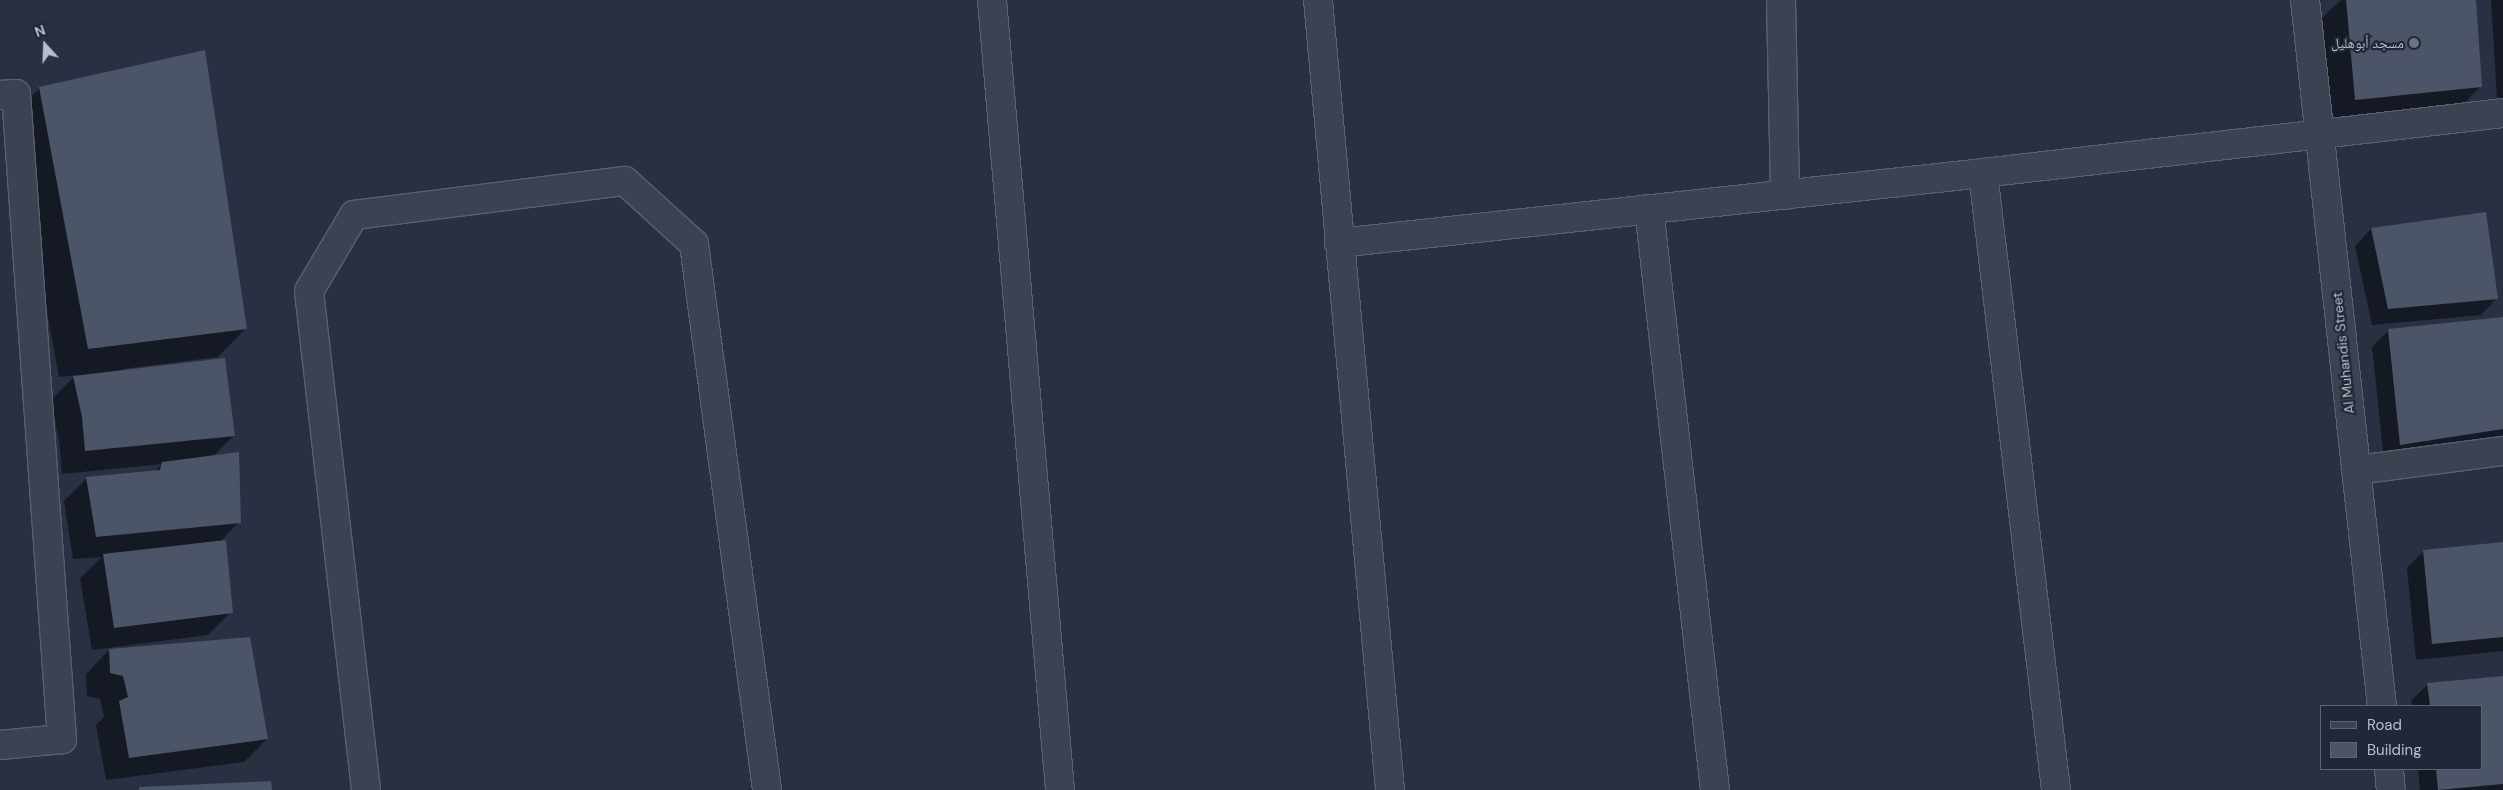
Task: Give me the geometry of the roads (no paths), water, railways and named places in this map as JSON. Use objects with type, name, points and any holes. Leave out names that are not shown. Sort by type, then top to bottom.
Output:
[{"type":"street","points":[[992,0],[1060,790]]},
{"type":"street","points":[[1318,0],[1390,790]]},
{"type":"street","points":[[1781,0],[1785,195]]},
{"type":"street","name":"Al Muhandis Street","points":[[2305,0],[2318,134],[2382,705]]},
{"type":"street","points":[[0,745],[62,739],[8,94]]},
{"type":"street","points":[[1339,243],[1983,173],[2503,113]]},
{"type":"street","points":[[1983,173],[2056,790]]},
{"type":"street","points":[[366,790],[309,291],[354,215],[625,181],[694,244],[767,790]]},
{"type":"street","points":[[1649,209],[1716,790]]},
{"type":"street","points":[[2356,470],[2503,451]]},
{"type":"street","points":[[2389,770],[2391,790]]},
{"type":"place","name":"مسجد أبوهليل","points":[[2414,43]]}]
